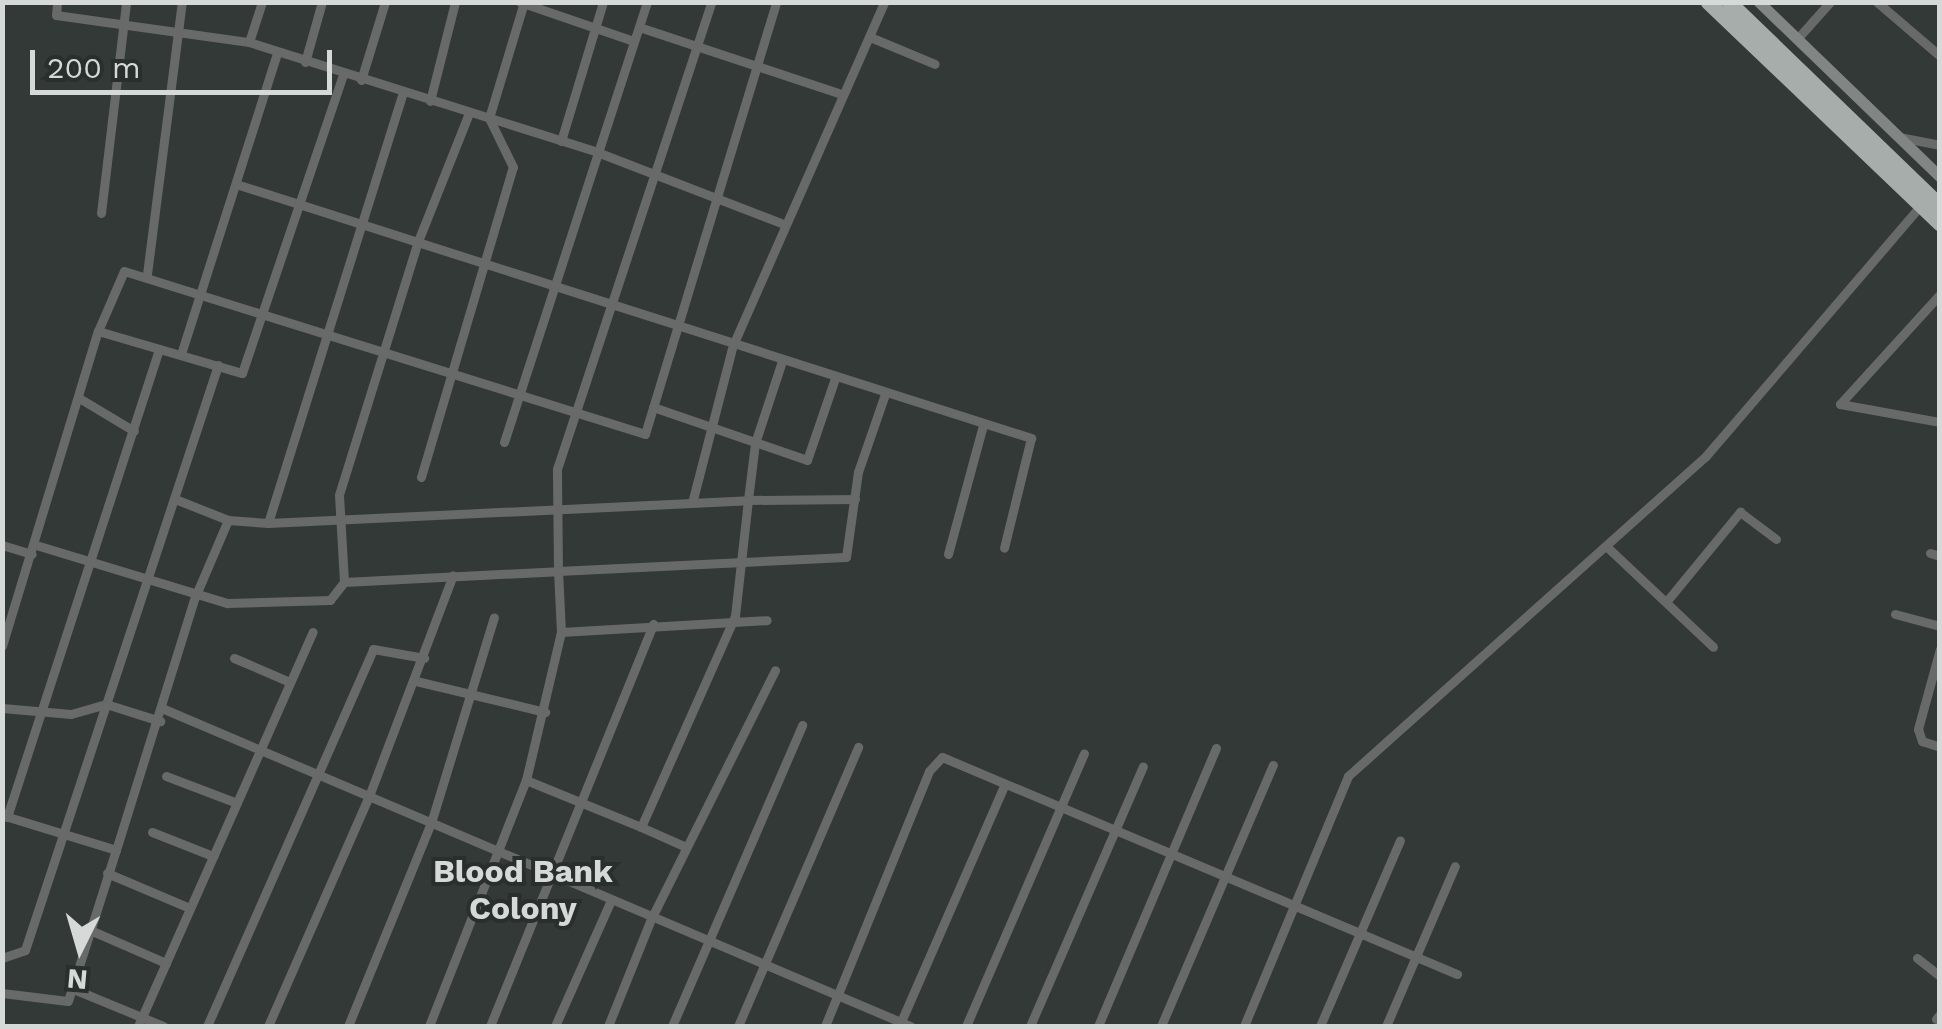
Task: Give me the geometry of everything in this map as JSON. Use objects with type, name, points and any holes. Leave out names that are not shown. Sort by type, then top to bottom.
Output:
[{"type":"highway","points":[[1708,2],[1930,203]]},
{"type":"highway","points":[[1729,2],[1930,203],[1940,224]]},
{"type":"street","points":[[57,2],[56,15],[178,27],[250,42],[276,54],[597,152],[714,193],[781,223]]},
{"type":"street","points":[[100,213],[126,2]]},
{"type":"street","points":[[147,274],[182,2]]},
{"type":"street","points":[[250,42],[262,2]]},
{"type":"street","points":[[305,62],[322,2]]},
{"type":"street","points":[[362,80],[385,2]]},
{"type":"street","points":[[430,101],[456,2]]},
{"type":"street","points":[[561,141],[603,2]]},
{"type":"street","points":[[504,442],[648,2]]},
{"type":"street","points":[[429,1026],[501,855],[545,712],[561,632],[558,469],[608,302],[711,2]]},
{"type":"street","points":[[2,646],[118,277],[147,274],[645,434],[714,193],[776,2]]},
{"type":"street","points":[[692,503],[707,427],[734,345],[781,223],[838,93],[884,2]]},
{"type":"street","points":[[1759,2],[1940,177]]},
{"type":"street","points":[[1797,39],[1830,2]]},
{"type":"street","points":[[1877,2],[1939,53]]},
{"type":"street","points":[[1890,14],[1893,2]]},
{"type":"street","points":[[421,477],[513,167],[489,118],[522,3],[632,42]]},
{"type":"street","points":[[639,26],[838,93]]},
{"type":"street","points":[[870,36],[935,64]]},
{"type":"street","points":[[181,354],[276,54]]},
{"type":"street","points":[[98,331],[242,374],[343,74]]},
{"type":"street","points":[[268,523],[403,92]]},
{"type":"street","points":[[2,545],[93,564],[195,597],[330,600],[344,582],[339,495],[418,241],[469,113]]},
{"type":"street","points":[[1899,137],[1940,145]]},
{"type":"street","points":[[236,184],[361,221],[1034,442],[1004,548]]},
{"type":"street","points":[[1244,1026],[1348,776],[1705,457],[1930,203]]},
{"type":"street","points":[[1940,294],[1840,404],[1940,422]]},
{"type":"street","points":[[116,850],[5,816],[93,564],[159,348]]},
{"type":"street","points":[[641,827],[735,616],[745,563],[755,443],[782,361]]},
{"type":"street","points":[[2,958],[25,950],[218,364]]},
{"type":"street","points":[[653,407],[806,460],[836,378]]},
{"type":"street","points":[[344,582],[846,557],[854,499],[885,394]]},
{"type":"street","points":[[79,398],[134,431]]},
{"type":"street","points":[[948,554],[983,425]]},
{"type":"street","points":[[174,499],[228,520],[268,523],[748,500],[854,499]]},
{"type":"street","points":[[1666,602],[1740,512],[1776,540]]},
{"type":"street","points":[[2,994],[66,1003],[164,710],[195,597],[228,520]]},
{"type":"street","points":[[1606,546],[1714,647]]},
{"type":"street","points":[[268,1026],[370,796],[452,575]]},
{"type":"street","points":[[1895,614],[1940,626]]},
{"type":"street","points":[[561,632],[735,616],[768,620]]},
{"type":"street","points":[[348,1026],[431,822],[494,618]]},
{"type":"street","points":[[490,1026],[556,876],[580,804],[653,624]]},
{"type":"street","points":[[140,1022],[312,632]]},
{"type":"street","points":[[206,1026],[376,646],[424,658]]},
{"type":"street","points":[[1940,650],[1934,689],[1919,734],[1940,747]]},
{"type":"street","points":[[234,658],[290,682]]},
{"type":"street","points":[[608,1026],[651,919],[775,670]]},
{"type":"street","points":[[416,680],[545,712]]},
{"type":"street","points":[[2,708],[43,712],[106,704],[160,721]]},
{"type":"street","points":[[164,710],[903,1025],[1005,784]]},
{"type":"street","points":[[672,1026],[802,724]]},
{"type":"street","points":[[738,1026],[858,747]]},
{"type":"street","points":[[1098,1026],[1216,748]]},
{"type":"street","points":[[966,1026],[1084,753]]},
{"type":"street","points":[[825,1026],[936,762],[952,757],[1005,784],[1457,974]]},
{"type":"street","points":[[1162,1026],[1274,765]]},
{"type":"street","points":[[1030,1026],[1143,766]]},
{"type":"street","points":[[166,776],[236,803]]},
{"type":"street","points":[[526,780],[686,847]]},
{"type":"street","points":[[152,832],[214,856]]},
{"type":"street","points":[[1320,1026],[1400,840]]},
{"type":"street","points":[[1386,1026],[1455,866]]},
{"type":"street","points":[[107,873],[190,908]]},
{"type":"street","points":[[555,1026],[611,900]]},
{"type":"street","points":[[90,930],[166,963]]},
{"type":"street","points":[[1917,958],[1940,976]]},
{"type":"street","points":[[71,988],[140,1022],[163,1026]]},
{"type":"district","name":"Blood Bank Colony","points":[[523,890]]}]
